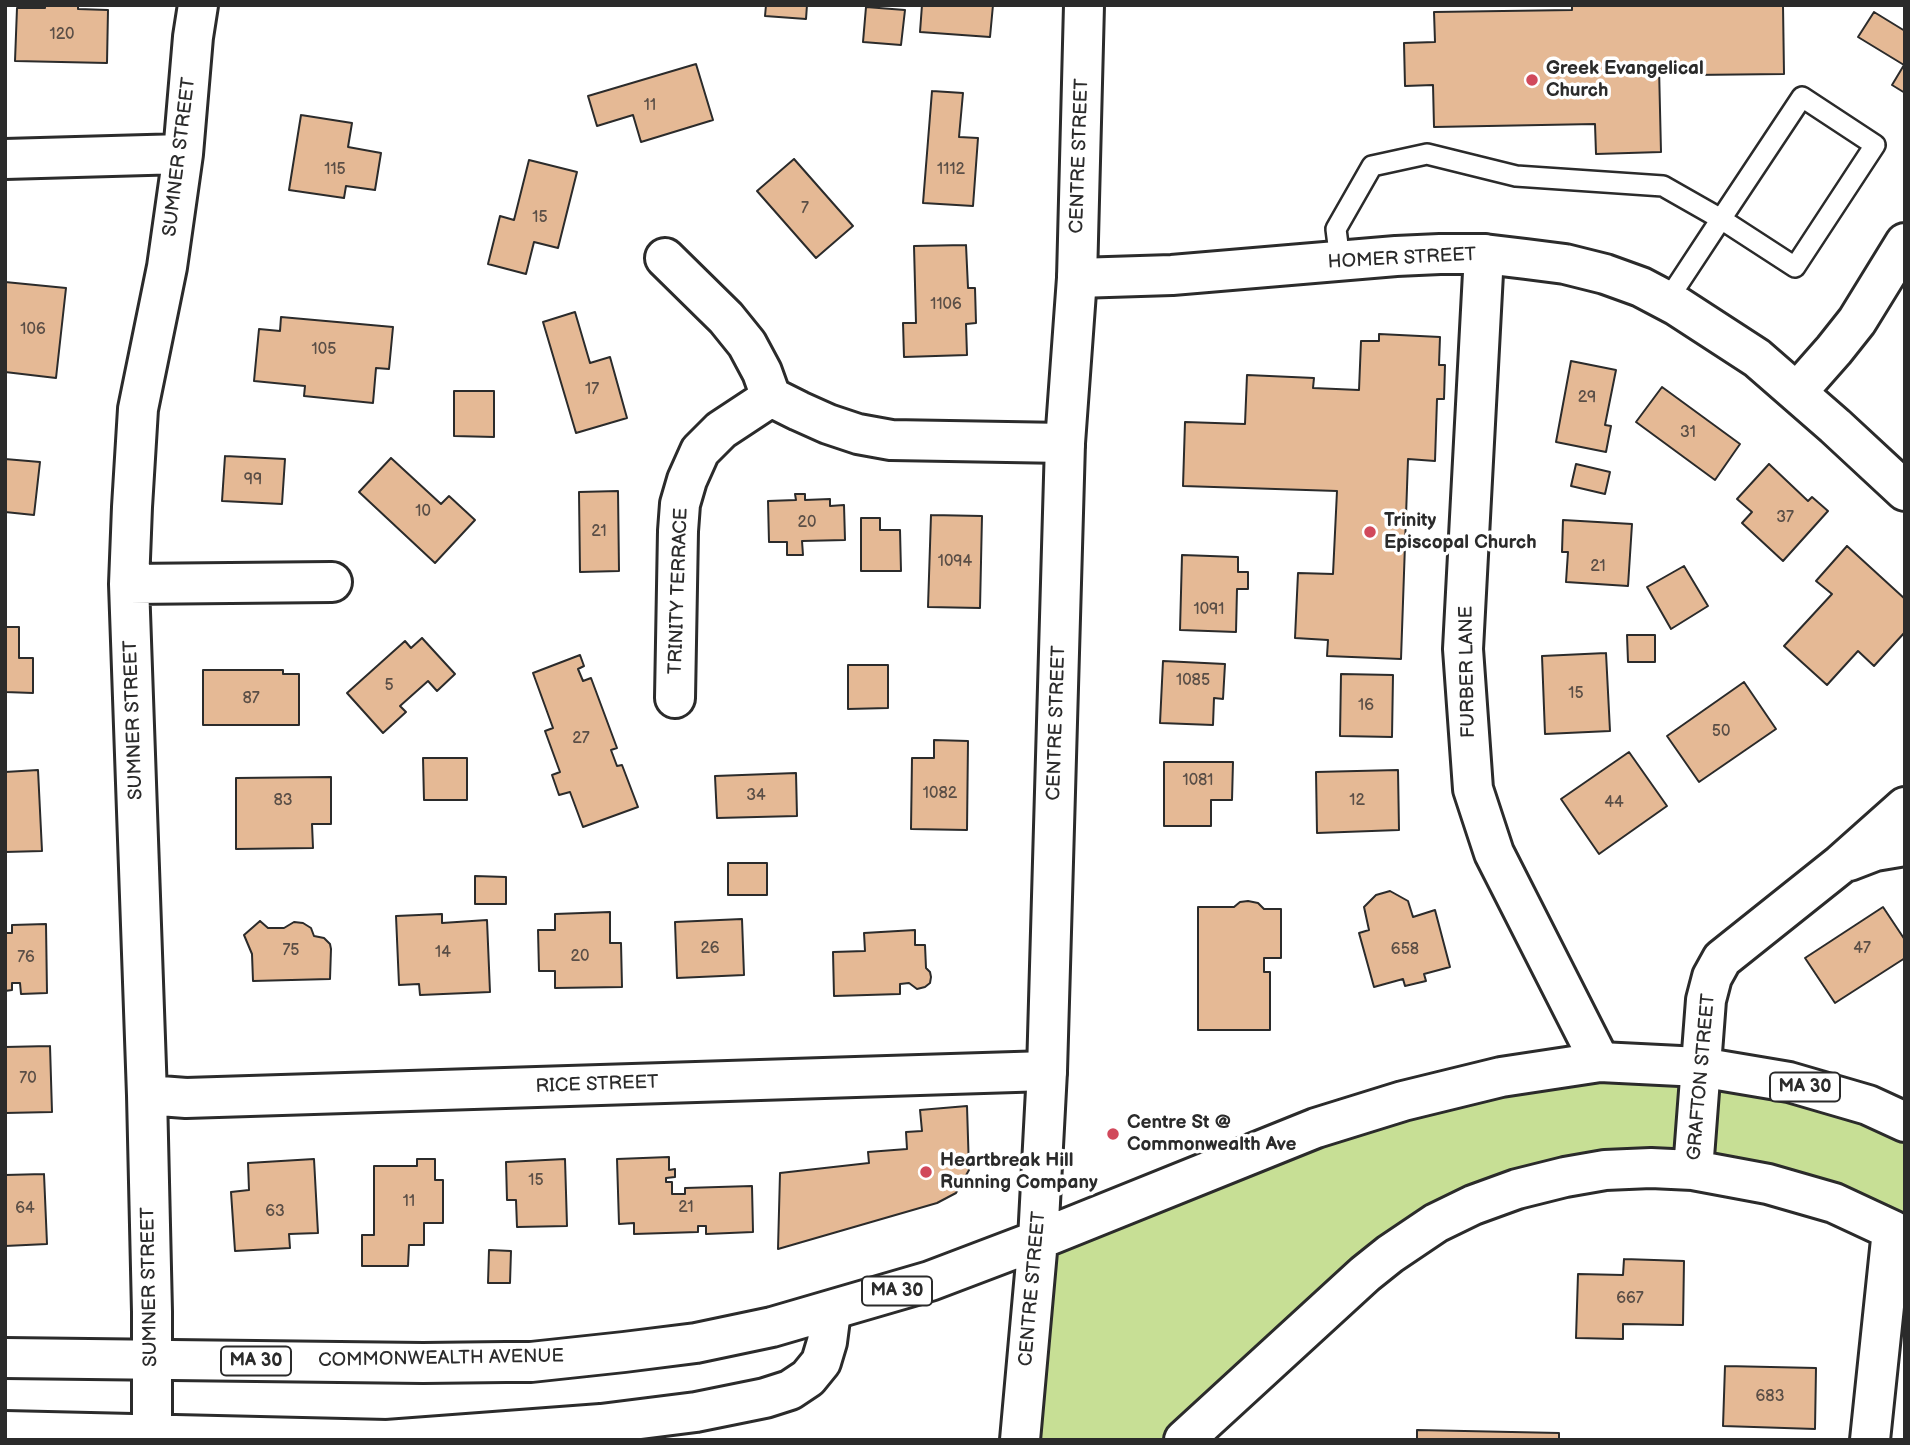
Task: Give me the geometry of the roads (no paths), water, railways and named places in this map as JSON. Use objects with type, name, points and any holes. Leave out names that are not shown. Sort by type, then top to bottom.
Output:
[{"type":"street","name":"SUMNER STREET","points":[[152,1437],[147,1095],[129,584],[138,409],[167,267],[183,154],[198,5]]},
{"type":"street","name":"CENTRE STREET","points":[[1020,1440],[1038,1240],[1047,1071],[1065,443],[1077,278],[1084,5]]},
{"type":"street","points":[[5,159],[183,154]]},
{"type":"street","points":[[1797,392],[1857,321],[1905,243]]},
{"type":"street","name":"HOMER STREET","points":[[1077,278],[1172,275],[1440,254],[1484,254],[1565,264],[1605,274],[1641,287],[1667,301],[1747,352],[1797,392],[1905,491]]},
{"type":"street","name":"FURBER LANE","points":[[1484,254],[1464,649],[1473,789],[1494,853],[1600,1062]]},
{"type":"street","points":[[665,258],[726,318],[747,344],[762,372],[771,397],[828,424],[858,434],[891,440],[1065,443]]},
{"type":"street","name":"TRINITY TERRACE","points":[[676,698],[678,531],[680,504],[687,480],[700,451],[721,430],[771,397]]},
{"type":"street","points":[[129,584],[332,582]]},
{"type":"street","name":"GRAFTON STREET","points":[[1184,1440],[1365,1273],[1436,1223],[1473,1205],[1517,1189],[1565,1177],[1605,1170],[1693,1170],[1706,1000],[1712,977],[1722,959],[1841,864],[1905,807]]},
{"type":"street","name":"GRAFTON STREET","points":[[1841,864],[1875,851],[1905,846]]},
{"type":"street","name":"COMMONWEALTH AVENUE","points":[[5,1358],[531,1362],[696,1343],[772,1327],[930,1281],[1316,1128],[1403,1101],[1489,1080],[1600,1062],[1700,1067],[1788,1082],[1868,1105],[1905,1122]]},
{"type":"street","name":"RICE STREET","points":[[147,1095],[186,1098],[1047,1071]]},
{"type":"street","points":[[1693,1170],[1768,1184],[1834,1203],[1898,1234],[1870,1440]]},
{"type":"street","points":[[5,1431],[152,1437],[387,1440],[601,1424],[696,1412],[765,1398],[790,1390],[808,1378],[821,1362],[831,1311]]},
{"type":"lane","points":[[1340,261],[1336,229],[1372,166],[1427,154],[1516,176],[1662,186],[1721,219],[1794,267],[1875,145],[1802,97],[1721,219],[1667,301]]},
{"type":"place","name":"Greek Evangelical Church","points":[[1532,80]]},
{"type":"place","name":"Trinity Episcopal Church","points":[[1370,532]]},
{"type":"place","name":"Centre St @ Commonwealth Ave","points":[[1113,1134]]},
{"type":"place","name":"Heartbreak Hill Running Company","points":[[926,1172]]}]
